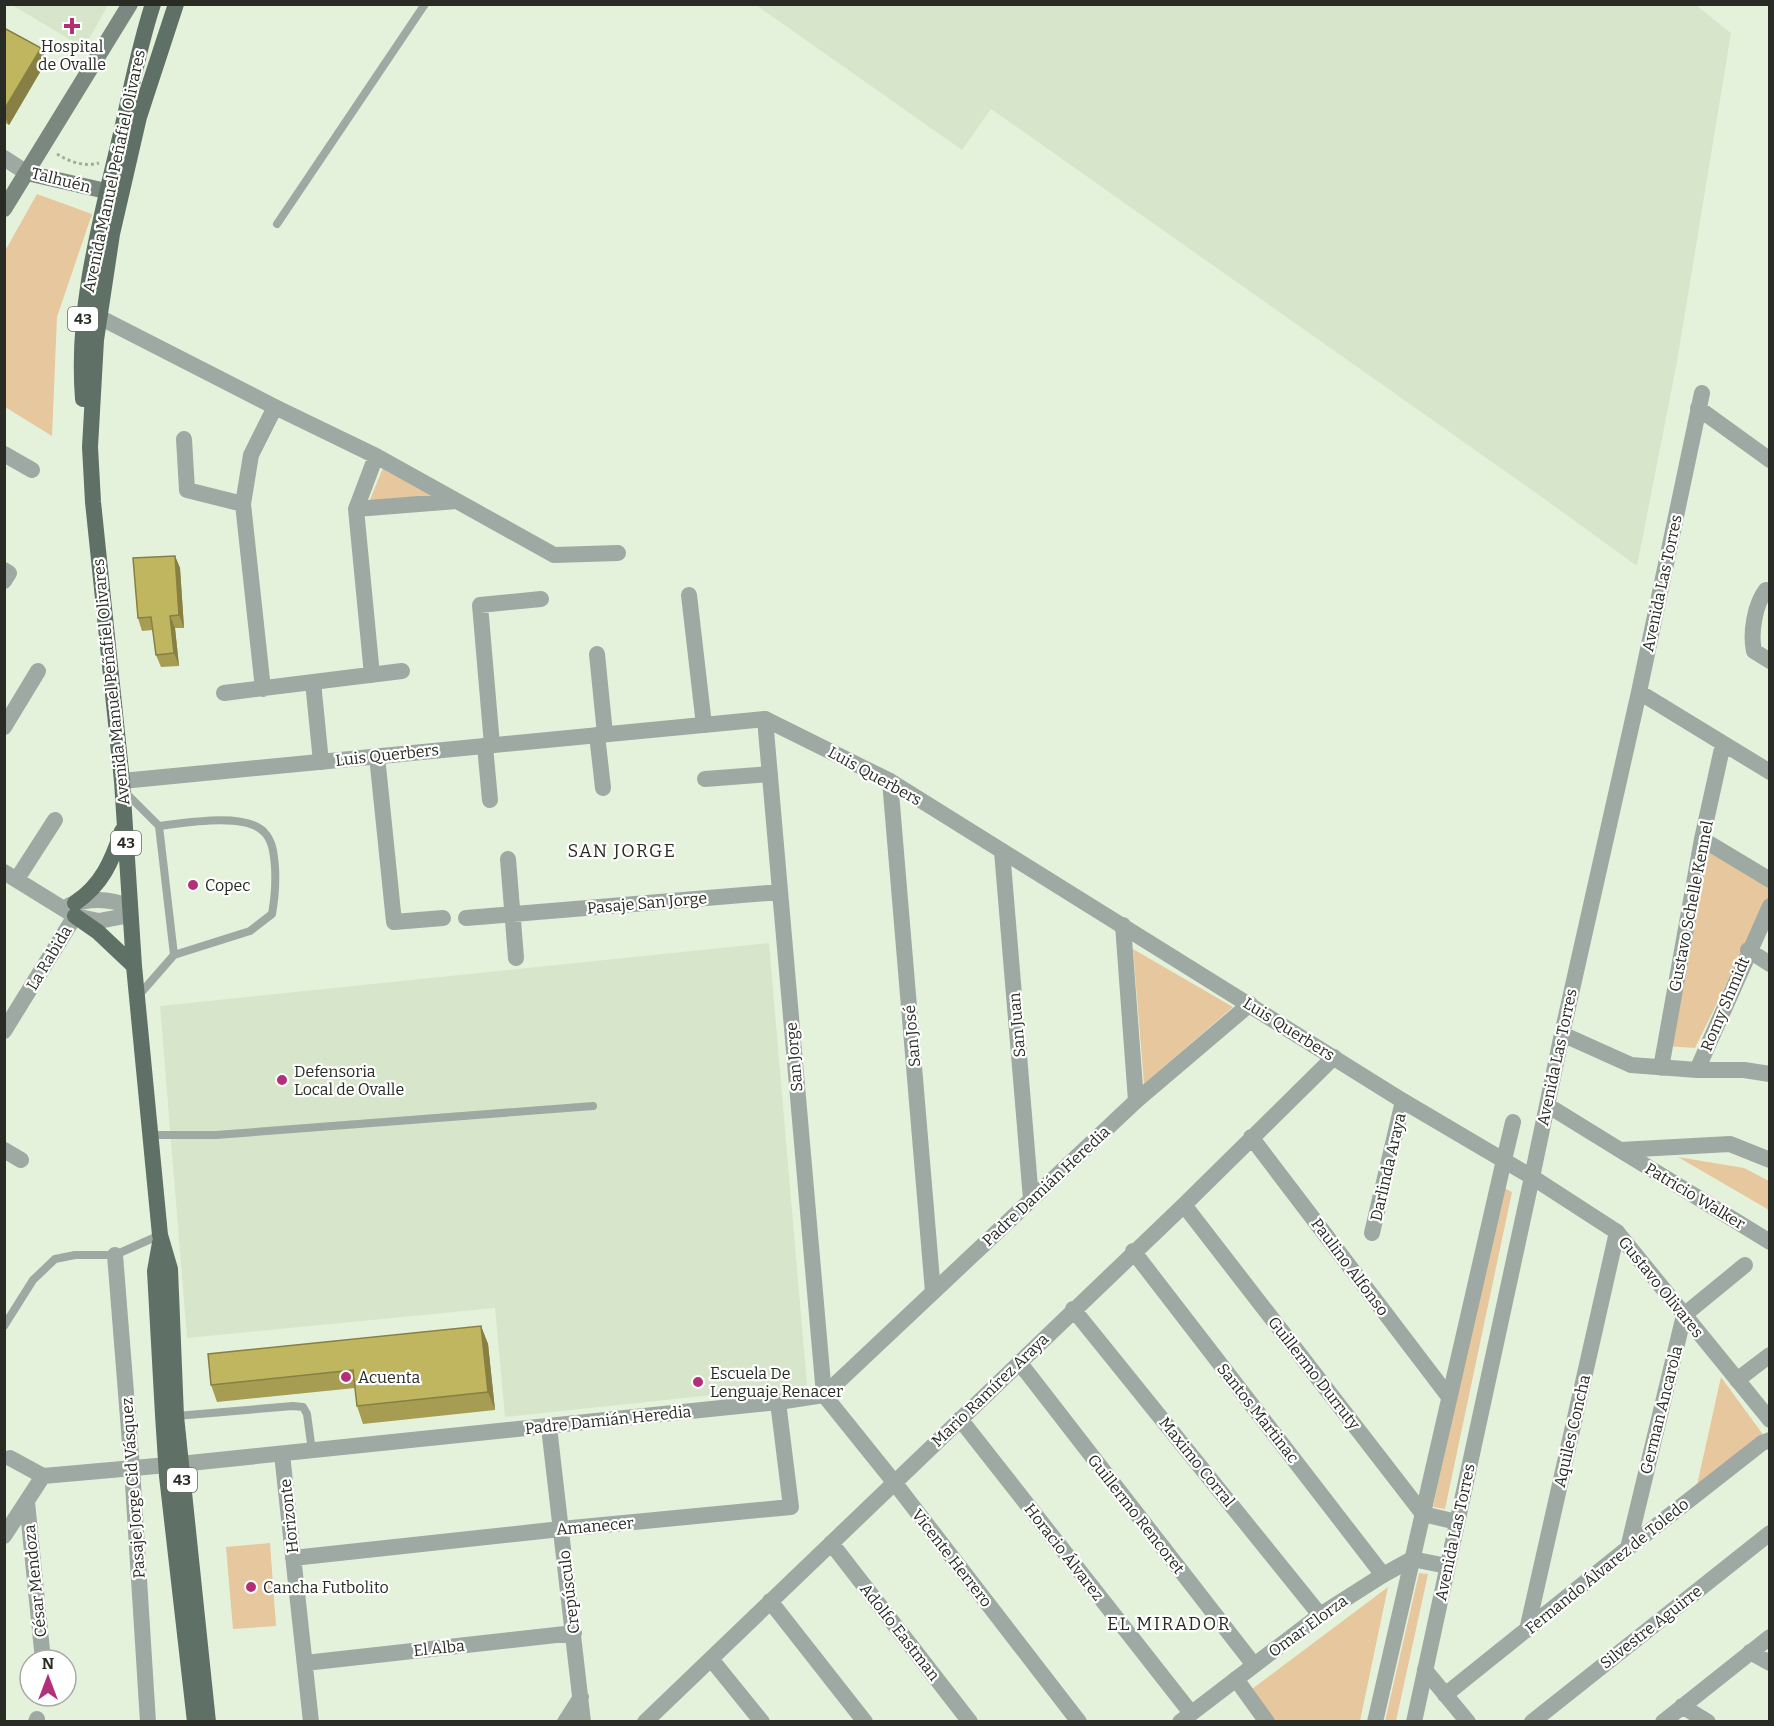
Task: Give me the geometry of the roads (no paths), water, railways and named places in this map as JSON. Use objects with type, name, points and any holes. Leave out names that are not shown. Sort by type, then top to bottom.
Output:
[{"type":"main road","points":[[4,209],[130,4]]},
{"type":"main road","name":"Avenida Manuel Peñafiel Olivares","points":[[90,447],[93,383],[114,193],[115,158],[137,59],[153,4]]},
{"type":"main road","name":"Avenida Manuel Peñafiel Olivares","points":[[176,4],[91,266],[83,320],[82,381],[122,785],[134,966],[161,1237],[170,1269],[176,1416],[173,1465],[208,1722]]},
{"type":"main road","name":"Talhuén","points":[[27,173],[114,193]]},
{"type":"main road","points":[[125,822],[109,867],[93,888],[70,909],[134,966]]},
{"type":"main road","name":"Avenida Manuel Peñafiel Olivares","points":[[161,1237],[155,1271],[195,1722]]},
{"type":"street","name":"Talhuén","points":[[4,158],[27,173]]},
{"type":"street","points":[[99,316],[275,408],[376,456],[554,555],[618,553]]},
{"type":"street","name":"Avenida Las Torres","points":[[1413,1722],[1562,1034],[1639,692],[1700,401],[1770,460]]},
{"type":"street","points":[[263,688],[243,504],[251,455],[275,408]]},
{"type":"street","points":[[184,439],[187,490],[243,504]]},
{"type":"street","points":[[4,454],[32,470]]},
{"type":"street","points":[[372,675],[356,509],[376,456]]},
{"type":"street","points":[[356,509],[458,501]]},
{"type":"street","points":[[1770,592],[1766,590],[1761,597],[1751,640],[1754,651],[1770,661]]},
{"type":"street","points":[[689,595],[704,725]]},
{"type":"street","points":[[490,800],[480,605],[541,599]]},
{"type":"street","points":[[597,654],[603,788]]},
{"type":"street","points":[[4,727],[38,670]]},
{"type":"street","points":[[224,693],[402,671]]},
{"type":"street","points":[[313,682],[321,762]]},
{"type":"street","points":[[1639,692],[1770,772]]},
{"type":"street","name":"Luis Querbers","points":[[122,785],[376,756],[765,719],[890,781],[1403,1101],[1532,1177]]},
{"type":"street","name":"San Jorge","points":[[765,719],[824,1395]]},
{"type":"street","name":"Gustavo Schelle Kennel","points":[[1660,1068],[1702,839],[1723,744]]},
{"type":"street","points":[[376,756],[394,922],[443,918]]},
{"type":"street","points":[[705,780],[770,774]]},
{"type":"street","name":"San José","points":[[890,781],[933,1292]]},
{"type":"street","points":[[55,820],[8,875],[70,909],[99,921],[130,911]]},
{"type":"street","points":[[1702,839],[1770,880]]},
{"type":"street","name":"San Juan","points":[[1002,851],[1031,1199]]},
{"type":"street","points":[[508,859],[516,958]]},
{"type":"street","name":"Pasaje San Jorge","points":[[466,918],[780,892]]},
{"type":"street","name":"Romy Shmidt","points":[[1696,1070],[1748,950],[1770,906]]},
{"type":"street","name":"La Rabida","points":[[4,1031],[70,909]]},
{"type":"street","points":[[1123,925],[1136,1101]]},
{"type":"street","points":[[1748,950],[1770,964]]},
{"type":"street","name":"Padre Damián Heredia","points":[[43,1476],[549,1427],[824,1395],[1136,1101],[1250,1004]]},
{"type":"street","points":[[1562,1034],[1631,1065],[1696,1070],[1744,1070],[1770,1074]]},
{"type":"street","name":"Mario Ramírez Araya","points":[[653,1719],[770,1601],[1334,1058]]},
{"type":"street","name":"Darlinda Araya","points":[[1372,1233],[1403,1101]]},
{"type":"street","name":"Patricio Walker","points":[[1547,1105],[1770,1242]]},
{"type":"street","name":"Avenida Las Torres","points":[[1375,1722],[1513,1122]]},
{"type":"street","name":"Paulino Alfonso","points":[[1251,1137],[1449,1397]]},
{"type":"street","name":"Patricio Walker","points":[[1620,1150],[1730,1144],[1770,1160]]},
{"type":"street","points":[[4,1150],[21,1160]]},
{"type":"street","name":"Gustavo Olivares","points":[[1532,1177],[1617,1232],[1770,1420]]},
{"type":"street","name":"Guillermo Durruty","points":[[1184,1204],[1422,1514]]},
{"type":"street","name":"Aquiles Concha","points":[[1527,1630],[1617,1232]]},
{"type":"street","name":"Santos Martinac","points":[[1133,1251],[1383,1575]]},
{"type":"street","name":"Pasaje Jorge Cid Vásquez","points":[[115,1255],[132,1468],[148,1722]]},
{"type":"street","points":[[1684,1315],[1745,1265]]},
{"type":"street","name":"Maximo Corral","points":[[1073,1309],[1320,1615]]},
{"type":"street","name":"German Ancarola","points":[[1628,1548],[1684,1315]]},
{"type":"street","points":[[1737,1380],[1770,1355]]},
{"type":"street","name":"Guillermo Rencoret","points":[[1018,1362],[1254,1665]]},
{"type":"street","name":"Vicente Herrero","points":[[824,1395],[1079,1722]]},
{"type":"street","name":"Amanecer","points":[[293,1558],[791,1507],[778,1402]]},
{"type":"street","name":"Horacio Álvarez","points":[[960,1419],[1185,1717]]},
{"type":"street","name":"Crepúsculo","points":[[549,1427],[583,1722]]},
{"type":"street","name":"Fernando Álvarez de Toledo","points":[[1445,1695],[1628,1548],[1762,1443],[1770,1440]]},
{"type":"street","name":"Horizonte","points":[[282,1454],[311,1722]]},
{"type":"street","points":[[4,1536],[43,1476],[10,1458]]},
{"type":"street","name":"César Mendoza","points":[[27,1502],[42,1648]]},
{"type":"street","points":[[1422,1514],[1457,1522]]},
{"type":"street","name":"Silvestre Aguirre","points":[[1532,1722],[1770,1533]]},
{"type":"street","name":"Adolfo Eastman","points":[[831,1543],[970,1722]]},
{"type":"street","points":[[1412,1559],[1447,1566]]},
{"type":"street","name":"Omar Elorza","points":[[1185,1717],[1320,1615],[1412,1559]]},
{"type":"street","points":[[770,1601],[866,1722]]},
{"type":"street","name":"El Alba","points":[[305,1663],[574,1633]]},
{"type":"street","points":[[1663,1722],[1770,1637]]},
{"type":"street","points":[[1750,1652],[1770,1663]]},
{"type":"street","points":[[711,1659],[762,1722]]},
{"type":"street","points":[[1425,1670],[1468,1722]]},
{"type":"street","points":[[1236,1679],[1267,1722]]},
{"type":"street","points":[[565,1722],[581,1697]]},
{"type":"street","points":[[1682,1706],[1708,1722]]},
{"type":"lane","points":[[277,224],[425,4]]},
{"type":"lane","points":[[122,785],[159,826],[174,955]]},
{"type":"lane","points":[[138,995],[174,955],[249,931],[272,914],[276,892],[273,849],[264,831],[245,822],[218,820],[159,826]]},
{"type":"lane","points":[[151,1135],[216,1135],[593,1106]]},
{"type":"lane","points":[[4,1326],[33,1280],[56,1259],[75,1255],[115,1255],[161,1237]]},
{"type":"lane","points":[[176,1416],[303,1407],[307,1414],[312,1451]]},
{"type":"place","name":"Hospital de Ovalle","points":[[72,26]]},
{"type":"place","name":"Copec","points":[[193,885]]},
{"type":"place","name":"Defensoria Local de Ovalle","points":[[282,1080]]},
{"type":"place","name":"Acuenta","points":[[346,1377]]},
{"type":"place","name":"Escuela De Lenguaje Renacer","points":[[698,1382]]},
{"type":"place","name":"Cancha Futbolito","points":[[251,1587]]},
{"type":"district","name":"SAN JORGE","points":[[622,851]]},
{"type":"district","name":"EL MIRADOR","points":[[1169,1624]]}]
